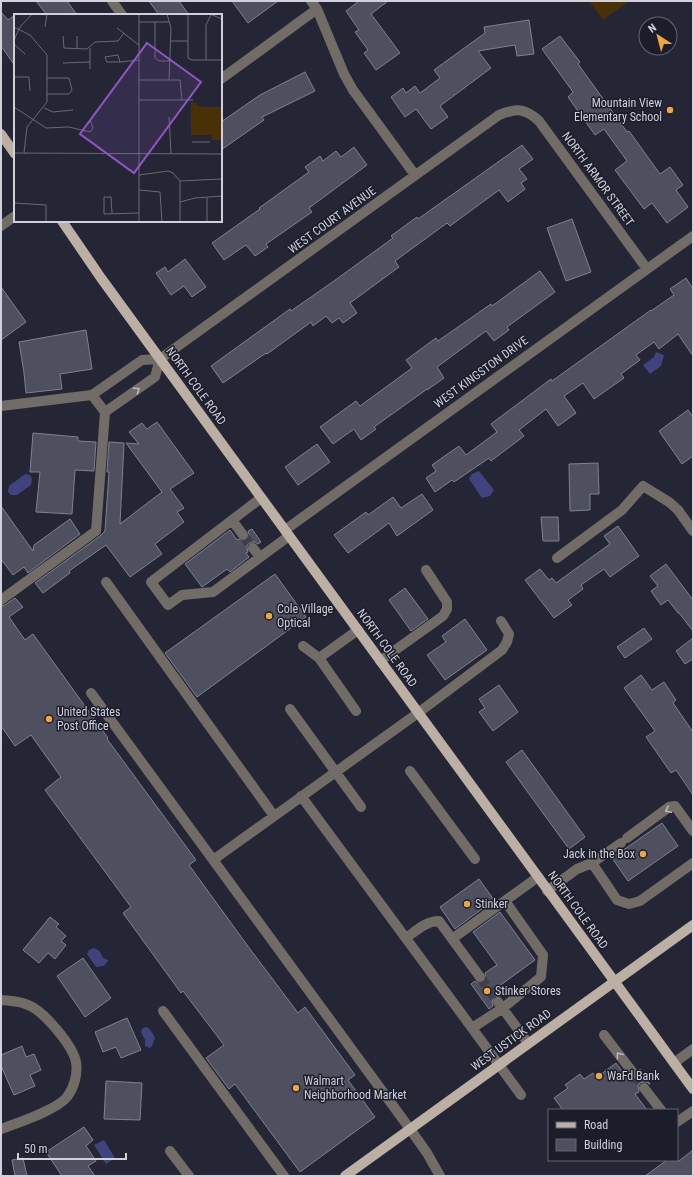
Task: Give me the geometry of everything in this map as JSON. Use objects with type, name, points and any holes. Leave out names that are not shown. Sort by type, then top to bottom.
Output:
[{"type":"main road","points":[[1,134],[14,153]]},
{"type":"main road","name":"NORTH COLE ROAD","points":[[63,222],[101,278],[693,1089]]},
{"type":"main road","name":"WEST USTICK ROAD","points":[[345,1176],[693,924]]},
{"type":"street","points":[[112,1],[121,14]]},
{"type":"street","points":[[222,78],[314,5],[344,74],[353,90],[415,175]]},
{"type":"street","name":"WEST COURT AVENUE","points":[[160,359],[499,115],[510,110],[522,110]]},
{"type":"street","name":"NORTH ARMOR STREET","points":[[522,110],[532,114],[540,121],[647,269]]},
{"type":"street","points":[[1,226],[14,217]]},
{"type":"street","name":"WEST KINGSTON DRIVE","points":[[232,520],[151,582],[168,605],[182,595],[213,592],[260,557],[287,533],[693,236]]},
{"type":"street","points":[[1,406],[92,395],[142,360],[160,359],[155,377],[105,412]]},
{"type":"street","points":[[1,600],[96,531],[105,412],[92,395]]},
{"type":"street","points":[[556,558],[622,510],[643,486],[669,502],[678,510],[693,531]]},
{"type":"street","points":[[243,535],[232,520],[261,498]]},
{"type":"street","points":[[253,548],[260,557]]},
{"type":"street","points":[[380,661],[443,616],[447,609],[447,602],[426,570]]},
{"type":"street","points":[[106,582],[274,816]]},
{"type":"street","points":[[213,860],[418,713],[502,650],[507,642],[509,634],[501,621]]},
{"type":"street","points":[[319,658],[358,630]]},
{"type":"street","points":[[303,646],[319,658],[356,710]]},
{"type":"street","points":[[91,693],[410,1129],[427,1153],[440,1176]]},
{"type":"street","points":[[290,709],[361,807]]},
{"type":"street","points":[[410,771],[475,859]]},
{"type":"street","points":[[301,796],[521,1095]]},
{"type":"street","points":[[547,890],[577,869],[592,862],[624,841],[669,807],[675,806],[693,831]]},
{"type":"street","points":[[592,862],[617,900],[628,904],[640,901],[693,863]]},
{"type":"street","points":[[452,938],[538,877]]},
{"type":"street","points":[[472,1028],[501,1005],[541,977],[543,955],[505,901]]},
{"type":"street","points":[[406,938],[427,923],[439,921],[480,977]]},
{"type":"street","points":[[1,1000],[28,1005],[48,1019],[69,1044],[76,1062],[75,1082],[66,1098],[50,1110],[1,1129]]},
{"type":"street","points":[[501,1005],[528,1043]]},
{"type":"street","points":[[163,1011],[284,1176]]},
{"type":"street","points":[[604,1035],[634,1074]]},
{"type":"street","points":[[674,1063],[693,1049]]},
{"type":"street","points":[[644,1088],[660,1109]]},
{"type":"street","points":[[678,1121],[693,1110]]},
{"type":"street","points":[[170,1151],[189,1176]]},
{"type":"shaded area","points":[[589,1],[629,1],[603,20]]},
{"type":"shaded area","points":[[656,352],[664,355],[661,366],[650,374],[643,365],[654,357]]},
{"type":"shaded area","points":[[479,471],[494,490],[490,496],[482,498],[469,479],[472,474]]},
{"type":"shaded area","points":[[26,474],[30,475],[32,479],[31,485],[17,495],[11,495],[8,492],[9,486]]},
{"type":"shaded area","points":[[94,948],[101,953],[103,958],[108,960],[104,966],[96,967],[87,954],[89,950]]},
{"type":"shaded area","points":[[146,1027],[155,1038],[150,1048],[145,1046],[145,1040],[141,1032],[142,1029]]},
{"type":"shaded area","points":[[104,1140],[115,1158],[106,1164],[94,1145]]},
{"type":"building","points":[[36,1],[67,1],[76,14],[46,14]]},
{"type":"building","points":[[149,1],[179,1],[188,14],[158,14]]},
{"type":"building","points":[[232,1],[278,1],[248,23]]},
{"type":"building","points":[[359,1],[388,1],[371,14],[400,53],[376,70],[364,53],[368,50],[355,32],[359,30],[346,11]]},
{"type":"building","points":[[1,12],[8,20],[14,16],[14,65],[1,46]]},
{"type":"building","points":[[529,20],[534,54],[517,56],[515,45],[478,51],[491,68],[440,106],[448,117],[431,129],[416,109],[405,117],[391,97],[403,88],[406,93],[415,86],[420,93],[440,78],[434,70],[485,33],[484,27]]},
{"type":"building","points":[[560,36],[580,62],[578,64],[627,132],[629,131],[660,174],[670,167],[683,185],[676,190],[688,207],[667,223],[652,203],[644,209],[615,170],[627,161],[604,129],[595,135],[568,97],[573,92],[542,49]]},
{"type":"building","points":[[305,72],[315,91],[262,117],[264,120],[222,149],[222,121],[260,95]]},
{"type":"building","points":[[522,145],[533,159],[519,169],[527,179],[521,183],[525,189],[508,202],[499,190],[450,226],[447,223],[395,261],[399,267],[350,303],[357,313],[343,323],[339,318],[332,323],[326,316],[313,326],[311,322],[267,354],[266,353],[223,383],[211,366],[290,309],[291,311],[334,281],[393,238],[391,236],[417,217],[418,219]]},
{"type":"building","points":[[354,147],[367,165],[309,208],[312,212],[266,244],[268,247],[255,256],[246,245],[224,260],[212,243],[309,172],[305,167],[320,156],[323,161],[336,151],[341,157]]},
{"type":"building","points":[[572,219],[591,272],[566,281],[547,228]]},
{"type":"building","points":[[185,259],[206,287],[192,297],[184,286],[171,295],[156,273],[165,267],[168,272]]},
{"type":"building","points":[[540,271],[555,292],[507,327],[509,330],[494,341],[486,331],[437,367],[444,378],[374,427],[376,429],[361,440],[354,429],[333,444],[320,427],[356,401],[360,406],[412,368],[406,360],[436,338],[438,341],[491,304],[492,306]]},
{"type":"building","points":[[686,278],[693,289],[693,356],[678,334],[659,349],[654,342],[636,355],[640,360],[621,374],[624,378],[594,399],[583,383],[564,396],[576,413],[558,426],[546,409],[519,430],[524,436],[491,461],[489,458],[454,482],[452,480],[435,492],[426,478],[436,471],[432,465],[459,446],[466,455],[497,432],[491,424],[551,379],[552,381],[674,295],[670,289]]},
{"type":"building","points":[[1,287],[26,322],[1,340]]},
{"type":"building","points":[[86,330],[92,369],[60,374],[62,389],[26,393],[19,342]]},
{"type":"building","points":[[688,410],[693,417],[693,456],[682,464],[659,431]]},
{"type":"building","points":[[157,422],[194,473],[170,489],[184,508],[177,512],[184,522],[155,544],[162,554],[130,577],[106,545],[69,571],[70,573],[43,593],[35,583],[105,531],[109,472],[107,472],[109,442],[124,443],[120,524],[162,492],[126,443],[139,444],[129,432],[142,423],[147,429]]},
{"type":"building","points":[[33,433],[78,437],[78,441],[96,442],[94,471],[75,470],[72,514],[36,512],[40,472],[30,472]]},
{"type":"building","points":[[317,444],[330,462],[298,485],[285,467]]},
{"type":"building","points":[[598,463],[599,494],[590,494],[590,510],[570,511],[569,464]]},
{"type":"building","points":[[422,494],[433,510],[397,536],[389,523],[348,553],[334,535],[366,512],[368,515],[393,497],[401,508]]},
{"type":"building","points":[[1,506],[33,551],[34,545],[70,519],[80,534],[28,573],[24,567],[13,575],[1,559]]},
{"type":"building","points":[[541,517],[558,517],[559,541],[543,541]]},
{"type":"building","points":[[618,526],[639,556],[610,577],[604,569],[581,585],[583,589],[568,600],[572,605],[554,618],[525,580],[540,569],[549,580],[552,578],[556,583],[610,544],[604,536]]},
{"type":"building","points":[[252,529],[261,542],[258,544],[252,542],[247,545],[248,552],[246,553],[249,557],[230,572],[227,569],[202,587],[185,564],[230,530],[237,540],[243,541],[249,538],[248,531]]},
{"type":"building","points":[[666,564],[693,600],[693,631],[668,600],[661,605],[651,591],[658,586],[650,576]]},
{"type":"building","points":[[275,574],[306,617],[197,697],[165,653]]},
{"type":"building","points":[[405,588],[428,619],[411,631],[389,600]]},
{"type":"building","points":[[15,598],[23,607],[9,617],[25,640],[33,634],[108,738],[107,739],[196,860],[189,865],[247,945],[298,1013],[305,1007],[355,1075],[348,1080],[375,1117],[300,1172],[235,1084],[229,1089],[206,1058],[224,1045],[183,991],[181,993],[123,913],[131,907],[45,790],[61,777],[31,735],[15,746],[1,726],[1,606]]},
{"type":"building","points":[[465,619],[487,650],[445,680],[427,655],[446,642],[442,636]]},
{"type":"building","points":[[644,628],[652,639],[625,658],[617,647]]},
{"type":"building","points":[[693,638],[693,659],[685,664],[676,651]]},
{"type":"building","points":[[641,675],[652,690],[664,682],[676,700],[673,703],[693,732],[693,795],[676,770],[671,773],[646,737],[655,731],[624,688]]},
{"type":"building","points":[[499,685],[518,712],[493,731],[479,712],[485,708],[479,699]]},
{"type":"building","points":[[522,750],[585,837],[569,849],[506,762]]},
{"type":"building","name":"Jack in the Box","points":[[662,823],[678,846],[628,881],[612,858]]},
{"type":"building","name":"Stinker","points":[[479,879],[494,900],[455,929],[440,907]]},
{"type":"building","points":[[500,912],[535,960],[495,989],[500,996],[494,997],[492,1002],[493,1006],[489,1009],[471,984],[475,981],[478,983],[484,982],[486,979],[485,973],[497,965],[473,932]]},
{"type":"building","points":[[50,917],[59,924],[56,927],[66,936],[61,941],[66,945],[55,959],[48,953],[39,963],[23,950]]},
{"type":"building","points":[[83,958],[111,998],[85,1017],[57,976]]},
{"type":"building","points":[[127,1018],[141,1050],[121,1058],[116,1047],[103,1052],[95,1032]]},
{"type":"building","points":[[22,1046],[26,1057],[34,1054],[41,1070],[30,1075],[35,1086],[14,1095],[1,1066],[1,1055]]},
{"type":"building","points":[[616,1063],[628,1079],[638,1079],[640,1076],[640,1069],[650,1084],[647,1082],[640,1083],[638,1086],[639,1092],[635,1094],[646,1109],[562,1109],[554,1098],[568,1088],[565,1085],[580,1074],[584,1079],[593,1073],[596,1078]]},
{"type":"building","points":[[106,1081],[142,1083],[140,1120],[104,1119]]},
{"type":"building","points":[[84,1127],[93,1140],[86,1146],[96,1161],[88,1166],[95,1176],[62,1176],[46,1152]]},
{"type":"building","points":[[693,1150],[693,1176],[645,1176],[666,1161],[679,1161]]},
{"type":"building","points":[[23,1158],[27,1176],[15,1176],[12,1160]]},
{"type":"tunnel","points":[[243,535],[253,548]]},
{"type":"tunnel","points":[[480,977],[498,1002]]},
{"type":"tunnel","points":[[634,1074],[644,1088]]},
{"type":"place","name":"Mountain View Elementary School","points":[[670,110]]},
{"type":"place","name":"Cole Village Optical","points":[[269,616]]},
{"type":"place","name":"United States Post Office","points":[[49,719]]},
{"type":"place","name":"Jack in the Box","points":[[643,854]]},
{"type":"place","name":"Stinker","points":[[467,904]]},
{"type":"place","name":"Stinker Stores","points":[[487,991]]},
{"type":"place","name":"WaFd Bank","points":[[599,1076]]},
{"type":"place","name":"Walmart Neighborhood Market","points":[[296,1088]]}]
